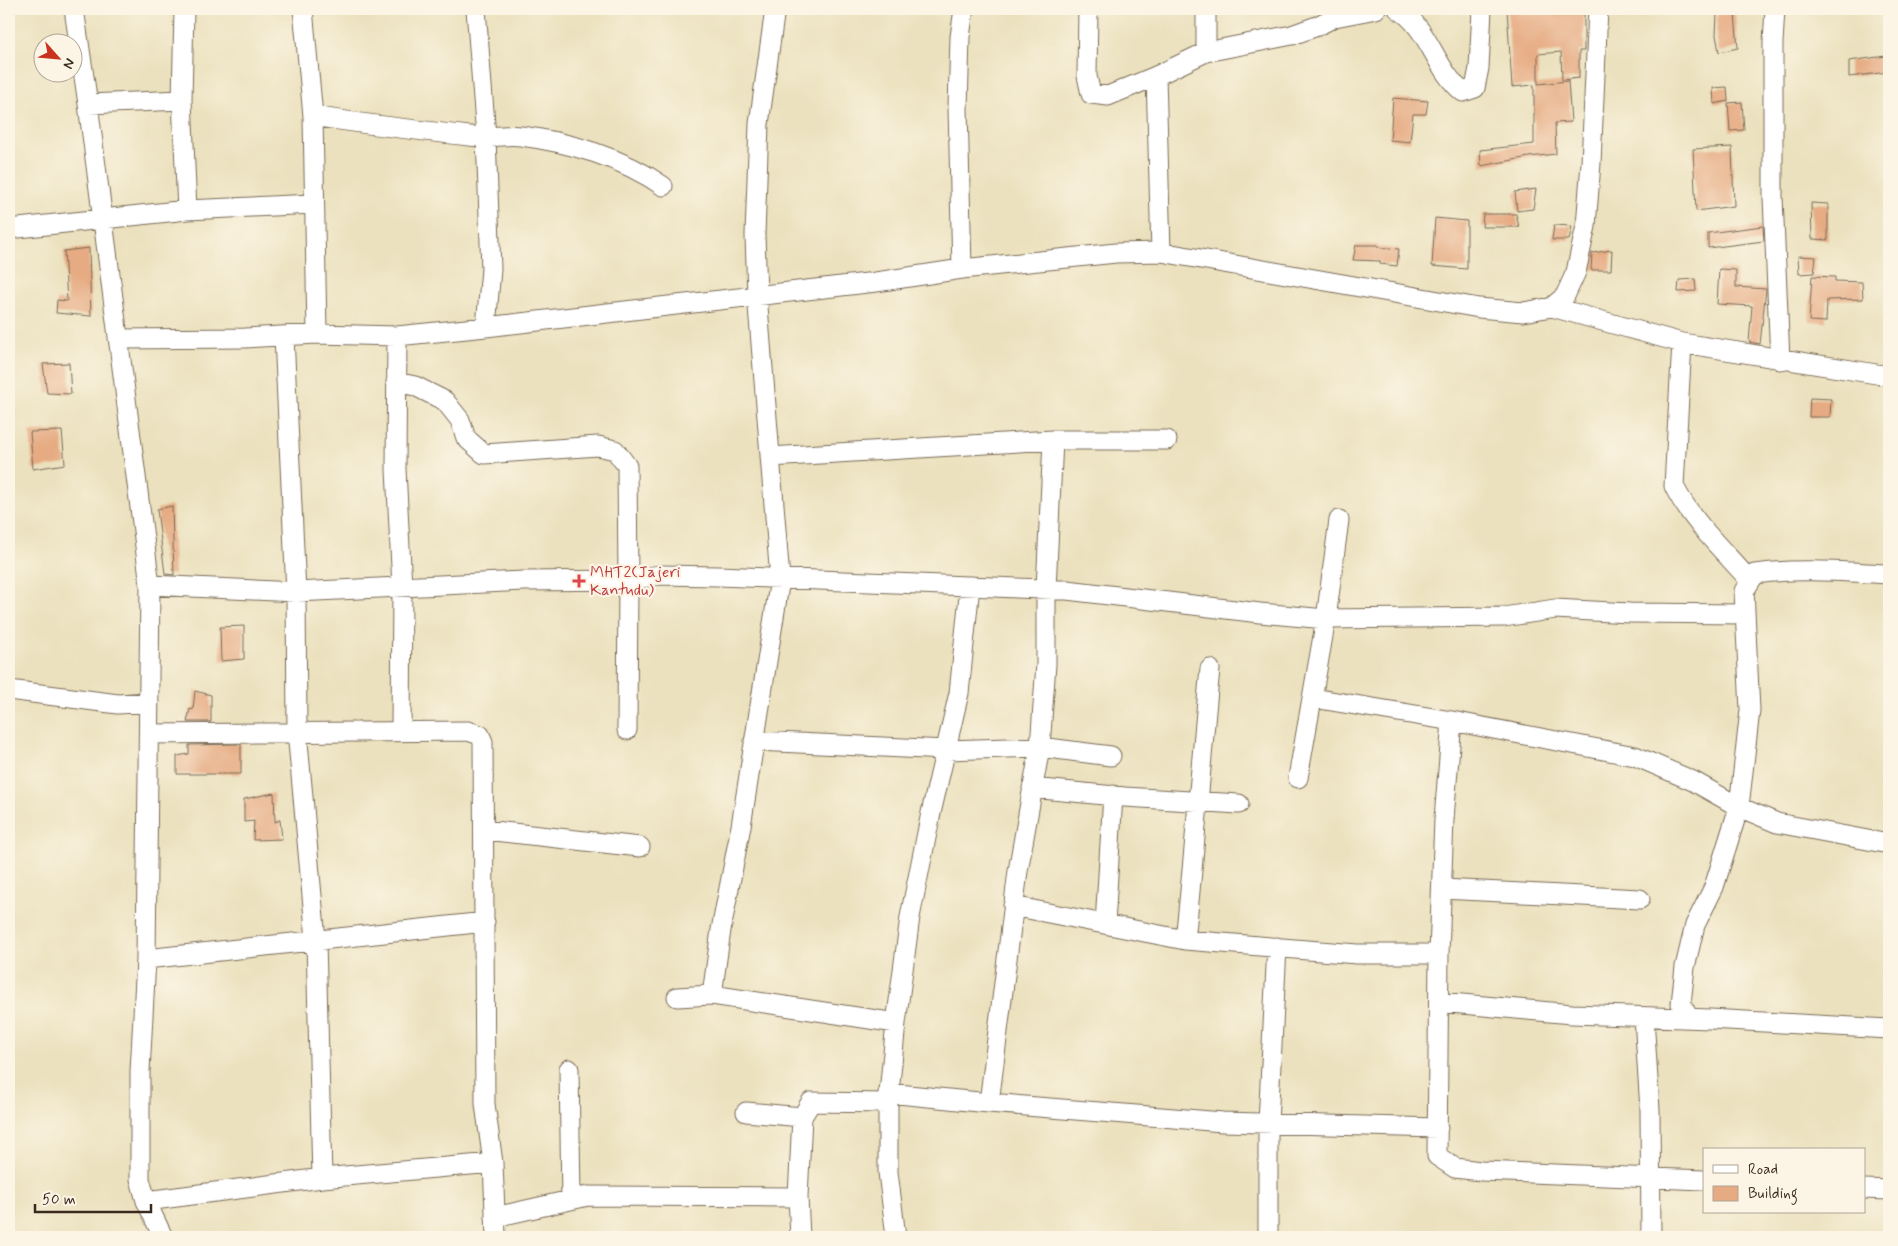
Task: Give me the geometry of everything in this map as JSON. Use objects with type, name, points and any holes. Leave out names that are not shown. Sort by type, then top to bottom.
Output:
[{"type":"street","points":[[74,9],[150,585],[146,959],[140,1072],[140,1179],[146,1202],[163,1237]]},
{"type":"street","points":[[184,9],[182,100],[187,210]]},
{"type":"street","points":[[303,9],[312,116],[317,334]]},
{"type":"street","points":[[476,9],[486,138],[491,269],[486,327]]},
{"type":"street","points":[[712,995],[721,930],[741,826],[780,580],[756,294],[755,236],[759,124],[775,9]]},
{"type":"street","points":[[962,269],[958,108],[960,37],[964,9]]},
{"type":"street","points":[[1088,9],[1086,76],[1091,94],[1108,96],[1206,52],[1292,35],[1335,17],[1376,9]]},
{"type":"street","points":[[1206,9],[1206,52]]},
{"type":"street","points":[[1398,9],[1409,15],[1441,67],[1463,92],[1475,88],[1479,68],[1482,9]]},
{"type":"street","points":[[1552,307],[1565,296],[1576,272],[1586,226],[1591,163],[1598,9]]},
{"type":"street","points":[[1775,9],[1773,43],[1773,197],[1780,360]]},
{"type":"street","points":[[1156,76],[1161,252]]},
{"type":"street","points":[[88,104],[182,100]]},
{"type":"street","points":[[312,116],[369,125],[486,138],[519,135],[579,148],[643,172],[663,186]]},
{"type":"street","points":[[9,229],[187,210],[314,204]]},
{"type":"street","points":[[118,339],[317,334],[396,336],[876,282],[962,269],[1116,253],[1161,252],[1479,308],[1523,312],[1552,307],[1682,343],[1889,376]]},
{"type":"street","points":[[284,336],[296,592],[297,731],[316,940],[322,1178]]},
{"type":"street","points":[[396,336],[396,469],[402,587],[401,731]]},
{"type":"street","points":[[1682,343],[1674,486],[1681,501],[1750,581]]},
{"type":"street","points":[[396,382],[415,386],[445,401],[460,420],[466,438],[484,454],[598,446],[615,450],[627,466],[627,730]]},
{"type":"street","points":[[770,457],[1053,440],[1167,440]]},
{"type":"street","points":[[989,1103],[1013,906],[1040,747],[1046,664],[1046,589],[1053,440]]},
{"type":"street","points":[[1298,778],[1326,619],[1339,520]]},
{"type":"street","points":[[1690,1018],[1680,1004],[1684,967],[1694,925],[1714,887],[1739,807],[1750,710],[1744,591],[1755,574],[1805,570],[1889,574]]},
{"type":"street","points":[[150,585],[296,592],[524,581],[628,580],[660,575],[718,576],[780,580],[1067,590],[1260,614],[1326,619],[1504,617],[1555,609],[1630,613],[1745,614]]},
{"type":"street","points":[[896,1237],[888,1172],[888,1098],[896,1023],[910,917],[931,813],[959,693],[970,586]]},
{"type":"street","points":[[1185,940],[1196,845],[1210,669]]},
{"type":"street","points":[[9,690],[118,704],[149,702]]},
{"type":"street","points":[[1313,698],[1634,756],[1693,781],[1739,807],[1777,823],[1889,844]]},
{"type":"street","points":[[1452,722],[1444,819],[1439,954],[1437,1156],[1455,1168],[1481,1171],[1651,1176],[1703,1180]]},
{"type":"street","points":[[149,734],[297,731],[468,731],[480,735],[483,742],[485,830],[485,1104],[493,1163],[496,1237]]},
{"type":"street","points":[[754,741],[946,750],[1040,747],[1111,756]]},
{"type":"street","points":[[1032,788],[1113,796],[1239,804]]},
{"type":"street","points":[[1105,924],[1113,796]]},
{"type":"street","points":[[485,830],[640,847]]},
{"type":"street","points":[[1442,889],[1640,899]]},
{"type":"street","points":[[1013,906],[1185,940],[1357,954],[1439,954]]},
{"type":"street","points":[[146,959],[485,922]]},
{"type":"street","points":[[1268,1237],[1268,1123],[1277,947]]},
{"type":"street","points":[[677,997],[712,995],[896,1023]]},
{"type":"street","points":[[1440,1002],[1572,1014],[1690,1018],[1889,1029]]},
{"type":"street","points":[[1644,1017],[1650,1110],[1651,1237]]},
{"type":"street","points":[[568,1069],[571,1199]]},
{"type":"street","points":[[800,1237],[798,1197],[802,1117],[811,1102],[888,1098],[989,1103],[1222,1122],[1438,1128]]},
{"type":"street","points":[[746,1112],[802,1117]]},
{"type":"street","points":[[146,1202],[322,1178],[493,1163]]},
{"type":"street","points":[[1866,1189],[1889,1190]]},
{"type":"street","points":[[495,1217],[588,1196],[798,1197]]},
{"type":"building","points":[[1507,9],[1584,9],[1584,51],[1579,51],[1579,78],[1562,80],[1561,52],[1538,54],[1538,84],[1568,81],[1571,122],[1555,123],[1556,154],[1481,166],[1480,150],[1534,144],[1534,85],[1512,87]]},
{"type":"building","points":[[1717,14],[1735,14],[1738,48],[1719,52],[1716,35]]},
{"type":"building","points":[[1886,56],[1888,72],[1849,77],[1849,61]]},
{"type":"building","points":[[1727,87],[1728,101],[1714,104],[1713,88]]},
{"type":"building","points":[[1393,98],[1428,101],[1426,114],[1413,114],[1410,142],[1390,140]]},
{"type":"building","points":[[1742,102],[1744,130],[1730,131],[1728,103]]},
{"type":"building","points":[[1732,147],[1734,206],[1696,211],[1693,149]]},
{"type":"building","points":[[1536,189],[1533,209],[1517,211],[1515,192]]},
{"type":"building","points":[[1811,203],[1828,204],[1828,240],[1812,239]]},
{"type":"building","points":[[1483,214],[1516,214],[1519,227],[1482,227]]},
{"type":"building","points":[[1435,218],[1467,221],[1467,269],[1432,266]]},
{"type":"building","points":[[1554,225],[1572,226],[1569,240],[1552,240]]},
{"type":"building","points":[[1763,226],[1764,241],[1708,248],[1708,233]]},
{"type":"building","points":[[1356,245],[1378,245],[1378,247],[1399,249],[1397,266],[1380,264],[1380,261],[1353,260]]},
{"type":"building","points":[[89,248],[91,316],[56,313],[57,300],[67,301],[64,251]]},
{"type":"building","points":[[1612,250],[1611,270],[1591,270],[1592,253]]},
{"type":"building","points":[[1798,256],[1816,257],[1814,273],[1799,274]]},
{"type":"building","points":[[1719,269],[1736,270],[1736,287],[1766,289],[1760,344],[1749,342],[1752,306],[1717,304]]},
{"type":"building","points":[[1812,276],[1835,277],[1835,281],[1862,282],[1863,299],[1827,300],[1826,322],[1809,321]]},
{"type":"building","points":[[1695,279],[1696,291],[1678,292],[1679,280]]},
{"type":"building","points":[[69,363],[71,394],[47,393],[43,364]]},
{"type":"building","points":[[1810,398],[1831,399],[1830,417],[1809,417]]},
{"type":"building","points":[[62,431],[65,464],[33,469],[30,432]]},
{"type":"building","points":[[172,506],[174,575],[165,574],[157,509]]},
{"type":"building","points":[[244,626],[244,659],[221,661],[220,627]]},
{"type":"building","points":[[195,691],[211,695],[211,722],[187,722],[190,709],[193,710]]},
{"type":"building","points":[[241,744],[241,774],[177,774],[177,756],[189,754],[189,745]]},
{"type":"building","points":[[274,793],[275,822],[280,820],[282,839],[253,840],[254,821],[244,822],[244,799]]},
{"type":"place","name":"MHT2(Jajeri Kantudu)","points":[[579,581]]}]
